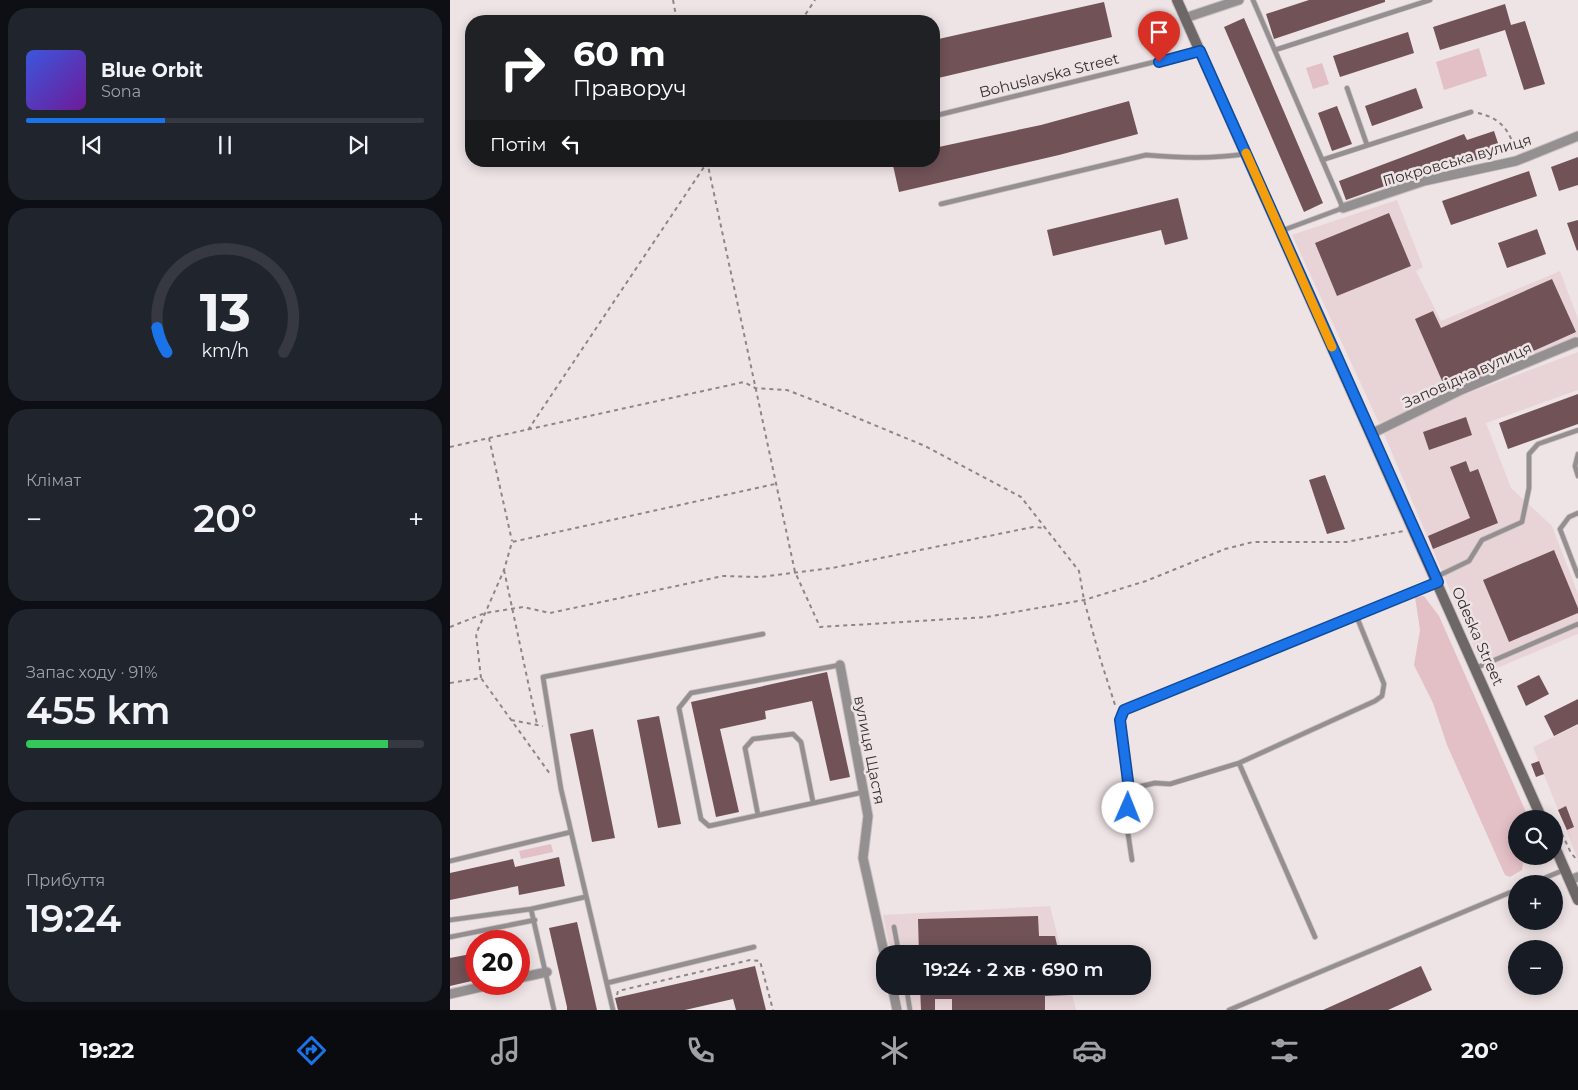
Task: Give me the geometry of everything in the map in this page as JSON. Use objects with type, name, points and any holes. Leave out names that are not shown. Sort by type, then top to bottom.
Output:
[{"type":"street","name":"Odeska Street","points":[[1177,0],[1538,810]]},
{"type":"street","points":[[1185,18],[1238,0]]},
{"type":"street","name":"Покровська вулиця","points":[[1343,208],[1424,181],[1516,161],[1578,136]]},
{"type":"street","name":"Заповідна вулиця","points":[[1371,434],[1461,390],[1576,342]]},
{"type":"street","name":"вулиця Щастя","points":[[840,665],[868,816],[863,858],[882,945]]},
{"type":"street","points":[[1563,865],[1574,878],[1578,900]]},
{"type":"street","points":[[530,976],[547,972]]},
{"type":"street","points":[[450,994],[465,991]]},
{"type":"street","points":[[894,995],[897,1010]]},
{"type":"lane","points":[[1253,0],[1343,208],[1281,231]]},
{"type":"lane","points":[[1275,50],[1427,0]]},
{"type":"lane","name":"Bohuslavska Street","points":[[940,115],[1200,51]]},
{"type":"lane","points":[[1347,88],[1367,145]]},
{"type":"lane","points":[[1322,160],[1471,112]]},
{"type":"lane","points":[[940,204],[1146,155],[1178,158],[1224,157],[1246,153]]},
{"type":"lane","points":[[1132,860],[1127,827],[1129,789],[1120,720],[1124,710],[1356,615],[1437,580],[1469,561],[1482,540],[1522,522],[1529,488],[1528,454],[1538,444],[1578,430]]},
{"type":"lane","points":[[1578,454],[1575,466],[1578,476]]},
{"type":"lane","points":[[1578,513],[1569,517],[1560,529],[1578,576]]},
{"type":"lane","points":[[1129,789],[1155,783],[1170,784],[1239,763],[1376,702],[1382,696],[1384,684],[1356,615]]},
{"type":"lane","points":[[1476,668],[1578,624]]},
{"type":"lane","points":[[613,1010],[561,789],[542,677],[763,634]]},
{"type":"lane","points":[[840,665],[691,693],[679,708],[701,819],[709,826],[864,792]]},
{"type":"lane","points":[[758,814],[745,748],[753,739],[793,734],[798,737],[801,742],[813,802]]},
{"type":"lane","points":[[1239,763],[1315,937]]},
{"type":"lane","points":[[450,861],[571,832]]},
{"type":"lane","points":[[1551,875],[1565,869]]},
{"type":"lane","points":[[1229,1010],[1508,893]]},
{"type":"lane","points":[[450,920],[531,909],[585,897]]},
{"type":"lane","points":[[531,909],[547,972],[554,1010]]},
{"type":"lane","points":[[450,937],[535,920]]},
{"type":"lane","points":[[894,927],[897,945]]},
{"type":"lane","points":[[607,983],[754,948]]},
{"type":"lane","points":[[908,995],[910,1010]]},
{"type":"path","points":[[673,0],[676,15]]},
{"type":"path","points":[[805,15],[815,0]]},
{"type":"path","points":[[1471,112],[1492,116],[1511,134],[1516,161]]},
{"type":"path","points":[[528,430],[705,167]]},
{"type":"path","points":[[709,167],[795,572],[820,628],[986,617],[1084,600],[1146,581],[1225,549],[1253,542],[1346,542],[1414,528]]},
{"type":"path","points":[[450,447],[744,382],[755,388],[787,390],[925,446],[1021,496],[1079,571],[1084,600],[1120,720]]},
{"type":"path","points":[[489,438],[512,542],[504,570],[476,634],[481,678],[561,789]]},
{"type":"path","points":[[512,542],[776,484]]},
{"type":"path","points":[[450,627],[485,613],[523,607],[550,613],[723,576],[760,577],[832,568],[1034,527],[1046,528]]},
{"type":"path","points":[[504,570],[537,724]]},
{"type":"path","points":[[450,683],[481,678]]},
{"type":"path","points":[[511,720],[551,727]]},
{"type":"path","points":[[1563,836],[1571,853],[1578,861]]},
{"type":"path","points":[[612,1004],[618,992],[750,960],[760,961],[773,1010]]},
{"type":"shaded area","points":[[1479,48],[1487,76],[1444,90],[1436,62]]},
{"type":"shaded area","points":[[1322,63],[1329,84],[1313,89],[1306,68]]},
{"type":"shaded area","points":[[1397,200],[1423,267],[1416,271],[1441,321],[1560,271],[1578,319],[1578,337],[1379,423],[1292,235]]},
{"type":"shaded area","points":[[1578,352],[1578,390],[1486,423],[1511,488],[1552,526],[1578,594],[1578,634],[1485,673],[1384,434],[1450,400]]},
{"type":"shaded area","points":[[1424,596],[1439,616],[1525,810],[1508,810],[1508,865],[1523,865],[1522,870],[1513,875],[1505,875],[1447,745],[1433,703],[1414,665],[1420,630],[1415,597]]},
{"type":"shaded area","points":[[1578,725],[1578,860],[1563,822],[1563,810],[1558,810],[1533,747]]},
{"type":"shaded area","points":[[551,844],[553,852],[521,859],[519,851]]},
{"type":"shaded area","points":[[1050,906],[1060,945],[889,945],[883,915]]},
{"type":"shaded area","points":[[900,995],[1072,995],[1076,1010],[903,1010]]},
{"type":"building","points":[[1309,0],[1385,0],[1385,2],[1274,39],[1266,14]]},
{"type":"building","points":[[1104,2],[1112,37],[940,78],[940,39]]},
{"type":"building","points":[[1505,4],[1511,25],[1525,21],[1545,84],[1524,90],[1505,30],[1440,50],[1433,27]]},
{"type":"building","points":[[1244,18],[1323,203],[1304,212],[1224,27]]},
{"type":"building","points":[[1408,32],[1414,53],[1340,77],[1333,56]]},
{"type":"building","points":[[1416,88],[1423,108],[1372,126],[1365,106]]},
{"type":"building","points":[[1129,101],[1138,134],[1059,155],[899,192],[893,167],[940,167],[940,147],[1041,125]]},
{"type":"building","points":[[1337,106],[1352,144],[1332,151],[1318,113]]},
{"type":"building","points":[[1494,131],[1501,152],[1474,161],[1472,155],[1346,200],[1339,181],[1464,134],[1467,140]]},
{"type":"building","points":[[1578,157],[1578,185],[1559,191],[1551,167]]},
{"type":"building","points":[[1529,171],[1537,196],[1451,225],[1442,201]]},
{"type":"building","points":[[1178,198],[1188,239],[1165,245],[1161,230],[1053,256],[1047,230]]},
{"type":"building","points":[[1389,213],[1411,266],[1337,296],[1315,243]]},
{"type":"building","points":[[1578,220],[1578,250],[1577,251],[1567,223]]},
{"type":"building","points":[[1537,229],[1546,254],[1507,268],[1498,243]]},
{"type":"building","points":[[1552,279],[1576,332],[1446,390],[1415,319],[1433,311],[1441,328]]},
{"type":"building","points":[[1578,394],[1578,424],[1508,449],[1499,423]]},
{"type":"building","points":[[1466,417],[1472,435],[1429,450],[1423,432]]},
{"type":"building","points":[[1466,461],[1470,472],[1478,469],[1498,523],[1433,549],[1428,536],[1470,518],[1450,467]]},
{"type":"building","points":[[1325,475],[1345,529],[1327,534],[1309,480]]},
{"type":"building","points":[[1554,550],[1578,608],[1578,613],[1509,642],[1483,580]]},
{"type":"building","points":[[827,672],[850,777],[830,781],[812,701],[765,711],[766,719],[720,729],[739,812],[716,817],[691,702]]},
{"type":"building","points":[[1539,675],[1549,694],[1526,706],[1517,686]]},
{"type":"building","points":[[1578,699],[1578,724],[1554,736],[1544,716]]},
{"type":"building","points":[[659,716],[681,824],[658,828],[637,720]]},
{"type":"building","points":[[593,729],[615,838],[592,842],[570,734]]},
{"type":"building","points":[[1539,761],[1544,774],[1536,777],[1531,764]]},
{"type":"building","points":[[1566,806],[1574,827],[1567,830],[1563,821],[1563,810],[1558,810]]},
{"type":"building","points":[[559,857],[565,886],[519,895],[518,886],[450,900],[450,873],[513,859],[515,867]]},
{"type":"building","points":[[1038,916],[1039,936],[1055,936],[1057,945],[919,945],[918,919]]},
{"type":"building","points":[[577,922],[597,1010],[567,1010],[549,928]]},
{"type":"building","points":[[465,955],[465,983],[450,986],[450,958]]},
{"type":"building","points":[[755,966],[766,1010],[736,1010],[733,999],[685,1010],[618,1010],[615,998]]},
{"type":"building","points":[[1421,966],[1432,990],[1388,1010],[1323,1010]]},
{"type":"building","points":[[920,995],[1069,995],[1045,996],[1045,1010],[952,1010],[952,999],[935,999],[935,1010],[921,1010]]},
{"type":"slow traffic","points":[[1246,153],[1332,347]]},
{"type":"route","points":[[1128,808],[1129,789],[1120,720],[1124,710],[1438,582],[1200,51],[1159,62]]}]
